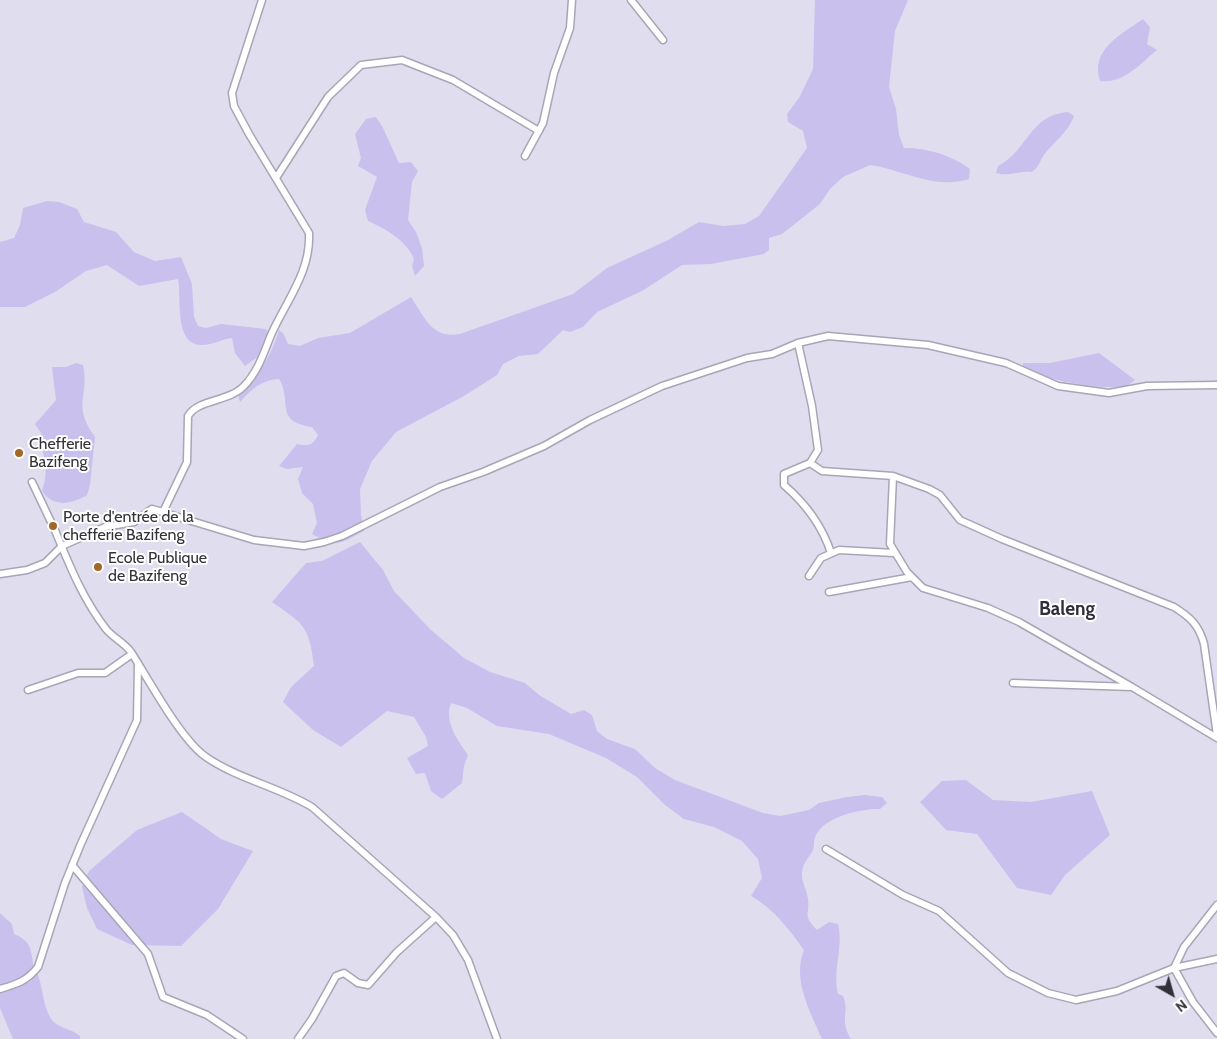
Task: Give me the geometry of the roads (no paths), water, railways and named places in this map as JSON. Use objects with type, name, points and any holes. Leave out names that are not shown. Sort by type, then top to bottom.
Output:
[{"type":"street","points":[[152,509],[163,512],[184,470],[188,453],[188,416],[191,411],[197,407],[226,398],[244,386],[266,350],[306,264],[310,248],[308,233],[234,106],[232,93],[262,0]]},
{"type":"street","points":[[525,156],[539,131],[554,73],[570,28],[572,0]]},
{"type":"street","points":[[631,0],[663,40]]},
{"type":"street","points":[[276,178],[328,97],[361,65],[402,60],[453,80],[539,131]]},
{"type":"street","points":[[152,509],[254,540],[304,546],[324,542],[342,536],[440,487],[483,472],[544,446],[590,420],[662,386],[747,358],[772,354],[798,342],[828,336],[928,345],[1006,363],[1058,386],[1109,393],[1147,386],[1217,385]]},
{"type":"street","points":[[798,342],[812,406],[818,450],[810,464],[784,474],[784,484],[800,498],[811,512],[826,535],[831,553]]},
{"type":"street","points":[[810,464],[822,471],[893,476],[929,488],[940,495],[955,516],[966,522],[1174,607],[1189,617],[1200,631],[1204,644],[1217,736]]},
{"type":"street","points":[[893,476],[890,544],[912,577],[923,588],[988,608],[1018,622],[1217,736]]},
{"type":"street","points":[[32,482],[62,546],[75,581],[92,610],[108,631],[127,647],[188,738],[201,753],[220,766],[292,795],[312,807],[436,916],[453,934],[468,960],[497,1039]]},
{"type":"street","points":[[0,574],[27,570],[45,563],[62,546],[106,527],[134,522],[152,509]]},
{"type":"street","points":[[809,576],[821,558],[839,550],[894,552]]},
{"type":"street","points":[[829,592],[912,577]]},
{"type":"street","points":[[28,690],[78,673],[105,673],[132,654]]},
{"type":"street","points":[[0,989],[20,984],[30,977],[38,967],[72,864],[113,768],[137,720],[138,664]]},
{"type":"street","points":[[1013,683],[1132,688]]},
{"type":"street","points":[[826,849],[903,894],[939,911],[1008,973],[1048,993],[1076,1000],[1116,991],[1174,968],[1217,959]]},
{"type":"street","points":[[72,864],[148,954],[163,997],[207,1016],[243,1039]]},
{"type":"street","points":[[1174,968],[1184,947],[1217,905]]},
{"type":"street","points":[[298,1039],[312,1020],[336,976],[344,973],[358,983],[368,985],[397,952],[436,916]]},
{"type":"street","points":[[1174,968],[1193,1002],[1217,1033]]},
{"type":"place","name":"Chefferie Bazifeng","points":[[19,453]]},
{"type":"place","name":"Porte d'entrée de la chefferie Bazifeng","points":[[53,526]]},
{"type":"place","name":"Ecole Publique de Bazifeng","points":[[98,567]]},
{"type":"district","name":"Baleng","points":[[1067,609]]}]
